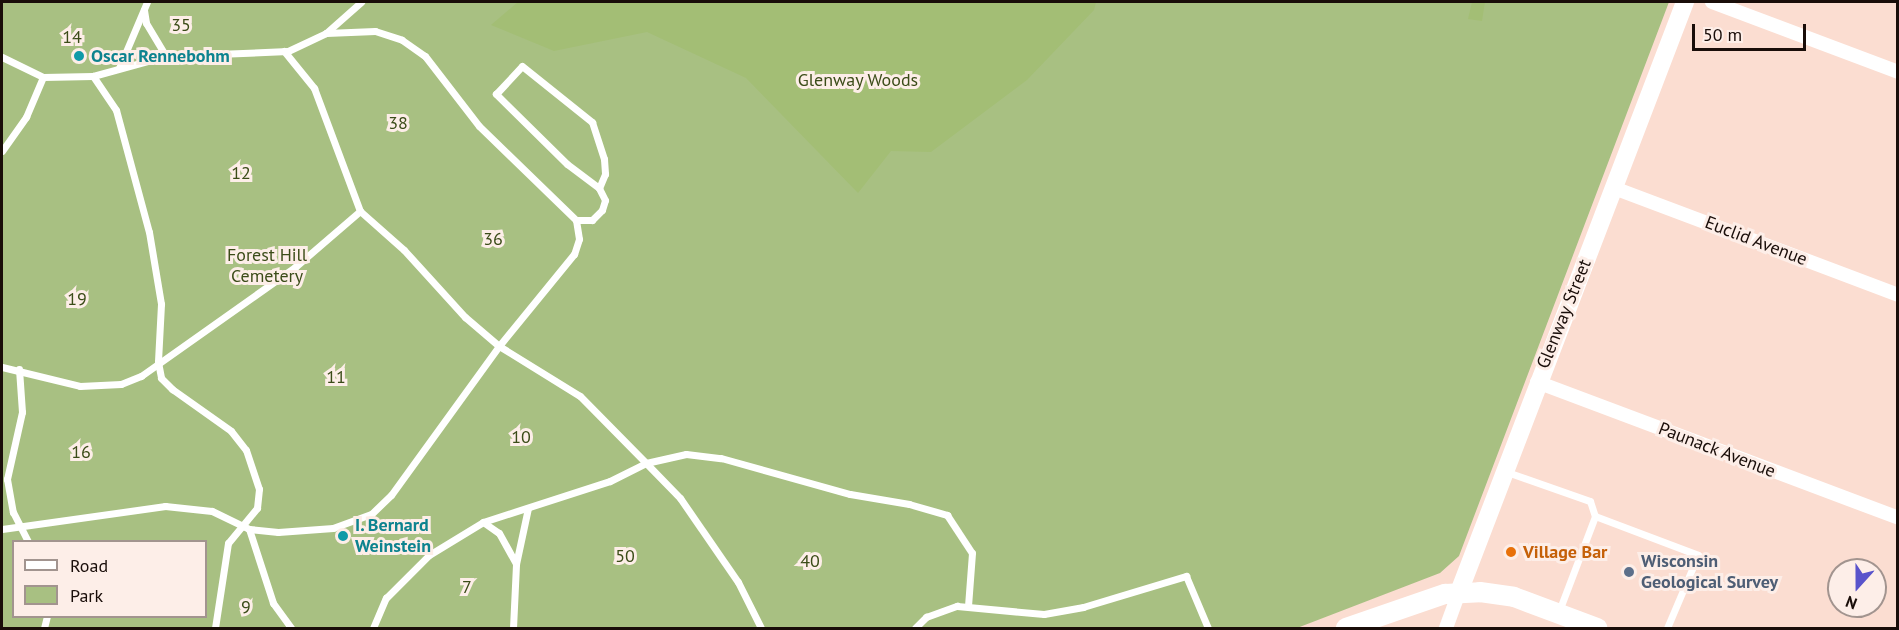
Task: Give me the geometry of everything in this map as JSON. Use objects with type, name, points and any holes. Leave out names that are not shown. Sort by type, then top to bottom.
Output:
[{"type":"main road","points":[[1346,628],[1416,602],[1459,592],[1514,597],[1597,628]]},
{"type":"street","name":"Glenway Street","points":[[1446,628],[1537,382],[1685,2]]},
{"type":"street","points":[[1712,2],[1898,72]]},
{"type":"street","name":"Euclid Avenue","points":[[1614,188],[1898,295]]},
{"type":"street","name":"Paunack Avenue","points":[[1537,382],[1898,518]]},
{"type":"lane","points":[[119,68],[147,2]]},
{"type":"lane","points":[[2,57],[43,77],[93,76],[166,56],[284,51],[326,33],[362,2]]},
{"type":"lane","points":[[144,10],[146,23],[166,56]]},
{"type":"lane","points":[[2,529],[165,506],[212,511],[249,529],[278,532],[333,528],[371,514],[416,464],[499,346],[574,254],[579,239],[576,220],[479,126],[425,56],[402,40],[375,31],[326,33]]},
{"type":"lane","points":[[284,51],[314,88],[360,211],[404,250],[465,317],[499,346],[579,396],[680,498],[738,582],[762,628]]},
{"type":"lane","points":[[576,220],[592,220],[602,210],[604,200],[599,189],[567,164],[496,94],[522,66],[592,122],[604,159],[605,174],[599,189]]},
{"type":"lane","points":[[93,76],[116,110],[149,232],[161,304],[158,362],[161,378],[172,389],[210,413],[246,450],[259,489],[256,507],[239,525],[228,543],[215,628]]},
{"type":"lane","points":[[2,151],[26,117],[43,77]]},
{"type":"lane","points":[[2,367],[19,369],[80,386],[99,387],[141,375],[295,267],[360,211]]},
{"type":"lane","points":[[19,369],[22,412],[7,479],[13,512],[23,527],[27,540]]},
{"type":"lane","points":[[373,628],[386,598],[429,555],[483,522],[610,481],[646,463],[686,454],[721,458],[850,494],[909,504],[947,515],[972,553],[968,606]]},
{"type":"lane","points":[[1504,471],[1590,501],[1595,516],[1558,614]]},
{"type":"lane","points":[[513,628],[516,564],[528,508]]},
{"type":"lane","points":[[1595,516],[1698,555],[1667,628]]},
{"type":"lane","points":[[483,522],[498,533],[516,564]]},
{"type":"lane","points":[[249,529],[273,603],[291,628]]},
{"type":"lane","points":[[915,628],[926,616],[968,606],[1044,614],[1083,607],[1186,576],[1208,628]]},
{"type":"green space","points":[[2,2],[1669,2],[1459,556],[1440,573],[1297,628],[2,628]]},
{"type":"green space","name":"Glenway Woods","points":[[518,2],[1096,2],[1094,10],[1027,80],[931,152],[891,151],[858,193],[746,78],[647,32],[554,51],[491,25]]},
{"type":"green space","points":[[1472,2],[1485,2],[1482,21],[1468,19]]},
{"type":"place","name":"Oscar Rennebohm","points":[[79,56]]},
{"type":"place","name":"I. Bernard Weinstein","points":[[343,536]]},
{"type":"place","name":"Village Bar","points":[[1511,552]]},
{"type":"place","name":"Wisconsin Geological Survey","points":[[1629,572]]},
{"type":"park label","name":"35","points":[[181,25]]},
{"type":"park label","name":"14","points":[[72,37]]},
{"type":"park label","name":"38","points":[[398,123]]},
{"type":"park label","name":"12","points":[[241,173]]},
{"type":"park label","name":"36","points":[[493,239]]},
{"type":"park label","name":"Forest Hill Cemetery","points":[[267,266]]},
{"type":"park label","name":"19","points":[[77,299]]},
{"type":"park label","name":"11","points":[[336,377]]},
{"type":"park label","name":"10","points":[[521,437]]},
{"type":"park label","name":"16","points":[[81,452]]},
{"type":"park label","name":"50","points":[[625,556]]},
{"type":"park label","name":"40","points":[[810,561]]},
{"type":"park label","name":"7","points":[[467,587]]},
{"type":"park label","name":"9","points":[[246,607]]}]
